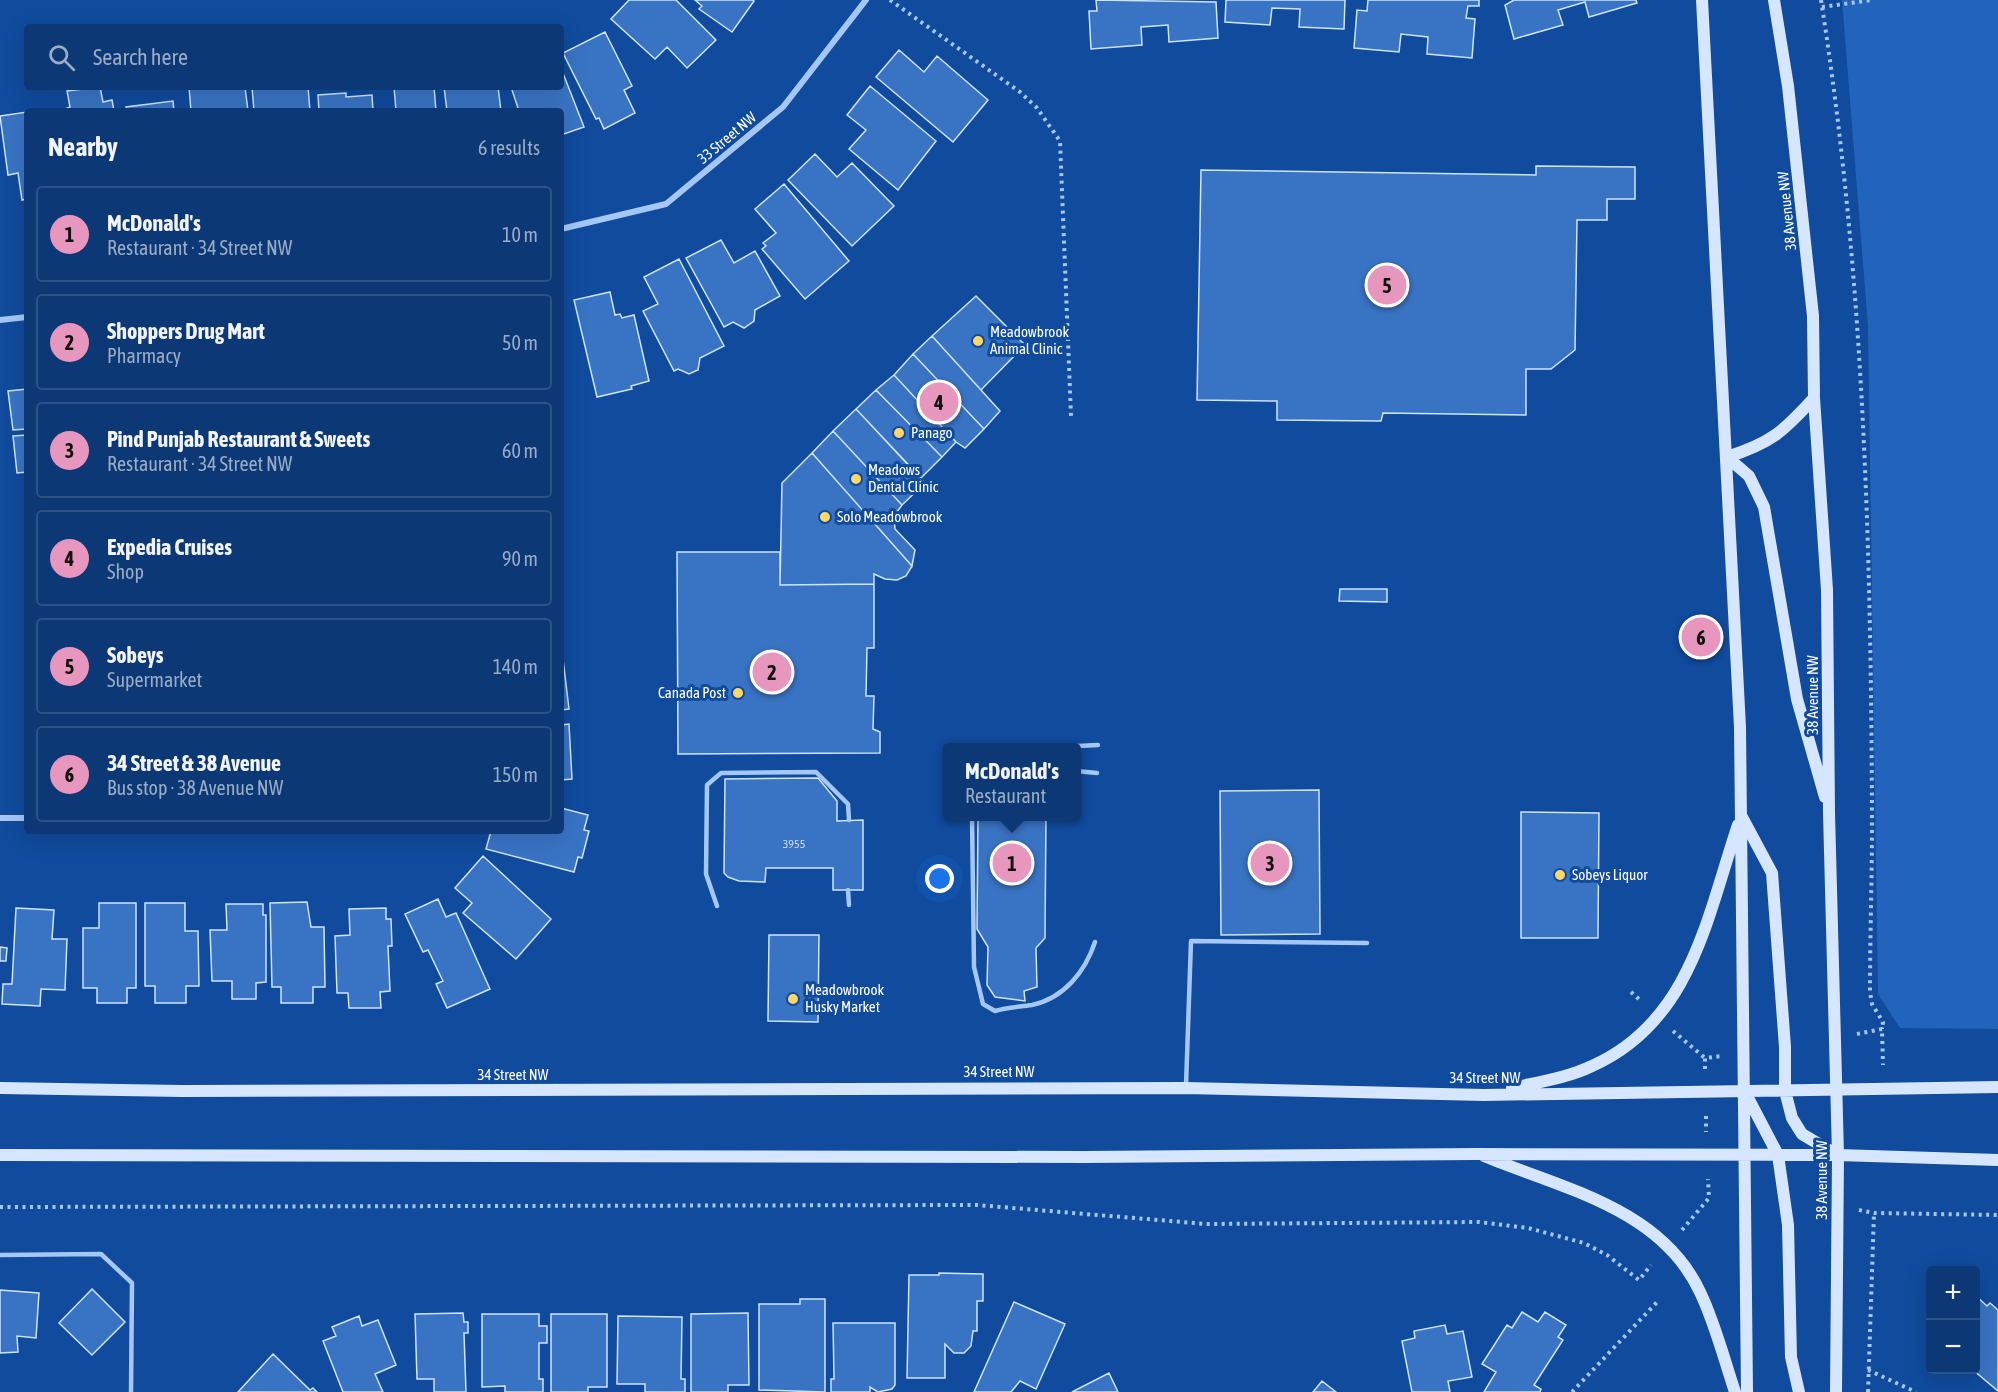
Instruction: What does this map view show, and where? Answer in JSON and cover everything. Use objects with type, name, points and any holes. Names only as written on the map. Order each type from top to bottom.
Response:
[{"type":"main road","points":[[1702,0],[1740,727],[1747,1392]]},
{"type":"main road","name":"38 Avenue NW","points":[[1773,0],[1788,86],[1813,316],[1814,398],[1827,590],[1829,813],[1838,1155],[1836,1392]]},
{"type":"main road","points":[[1727,457],[1759,447],[1785,430],[1814,398]]},
{"type":"main road","points":[[1727,457],[1749,476],[1764,507],[1797,699],[1829,813]]},
{"type":"main road","points":[[1741,815],[1772,873],[1785,1047],[1785,1091],[1792,1118],[1802,1134],[1838,1155]]},
{"type":"main road","points":[[1484,1095],[1562,1077],[1592,1066],[1627,1046],[1659,1018],[1686,974],[1702,936],[1741,815]]},
{"type":"main road","name":"34 Street NW","points":[[0,1088],[205,1091],[1186,1088],[1484,1095],[1998,1087]]},
{"type":"main road","points":[[1744,1091],[1778,1155],[1788,1225],[1791,1357],[1799,1392]]},
{"type":"main road","points":[[0,1155],[1085,1157],[1477,1154],[1838,1155],[1998,1160]]},
{"type":"main road","points":[[1477,1154],[1535,1178],[1593,1197],[1638,1221],[1667,1247],[1679,1260],[1700,1291],[1735,1392]]},
{"type":"street","name":"33 Street NW","points":[[564,228],[666,204],[783,107],[866,0]]},
{"type":"street","points":[[0,320],[24,317]]},
{"type":"street","points":[[0,818],[24,818]]},
{"type":"lane","points":[[1081,746],[1098,745]]},
{"type":"lane","points":[[1081,771],[1097,773]]},
{"type":"lane","points":[[717,906],[706,874],[707,785],[721,773],[816,772],[848,804],[849,820]]},
{"type":"lane","points":[[972,821],[973,956],[977,989],[983,1004],[995,1011],[1034,1004],[1056,994],[1075,981],[1090,958],[1095,942]]},
{"type":"lane","points":[[848,890],[849,905]]},
{"type":"lane","points":[[1186,1088],[1191,941],[1367,943]]},
{"type":"lane","points":[[0,1256],[101,1254],[132,1283],[131,1392]]},
{"type":"path","points":[[890,0],[1020,92],[1037,108],[1060,141],[1071,416]]},
{"type":"path","points":[[1821,0],[1853,274],[1864,433],[1872,825],[1870,992],[1872,1004],[1883,1022],[1882,1029]]},
{"type":"path","points":[[1822,7],[1872,0]]},
{"type":"path","points":[[1670,1028],[1705,1058]]},
{"type":"path","points":[[1678,1234],[1709,1198]]},
{"type":"path","points":[[0,1207],[977,1205],[1206,1224],[1479,1222],[1528,1228],[1584,1244],[1607,1255],[1639,1280]]},
{"type":"path","points":[[1868,1392],[1874,1213],[1998,1215]]},
{"type":"path","points":[[1572,1392],[1659,1300]]},
{"type":"path","points":[[1868,1370],[1916,1392]]},
{"type":"shaded area","points":[[1842,0],[1998,0],[1998,1029],[1900,1028],[1878,994],[1868,326]]},
{"type":"building","points":[[629,0],[676,0],[716,40],[687,68],[667,47],[655,59],[611,19]]},
{"type":"building","points":[[695,0],[754,1],[732,32],[699,9],[702,6]]},
{"type":"building","points":[[1096,0],[1216,2],[1218,38],[1169,42],[1168,25],[1141,27],[1142,45],[1091,49],[1089,11],[1097,11]]},
{"type":"building","points":[[1226,0],[1345,0],[1344,29],[1299,27],[1300,9],[1272,8],[1270,25],[1225,22]]},
{"type":"building","points":[[1368,0],[1479,0],[1479,6],[1468,6],[1466,18],[1475,19],[1472,58],[1427,54],[1428,37],[1401,34],[1399,52],[1354,48],[1357,10],[1367,11]]},
{"type":"building","points":[[1514,0],[1636,0],[1637,3],[1589,17],[1585,2],[1558,10],[1563,25],[1514,39],[1505,5]]},
{"type":"building","points":[[605,32],[632,86],[624,90],[635,113],[604,129],[599,118],[596,119],[564,52]]},
{"type":"building","points":[[899,50],[924,72],[937,56],[988,100],[953,142],[876,77]]},
{"type":"building","points":[[564,76],[584,127],[564,134],[564,108],[518,108],[512,90],[564,90]]},
{"type":"building","points":[[870,86],[936,141],[898,190],[849,149],[866,130],[847,115]]},
{"type":"building","points":[[101,90],[103,102],[112,100],[113,108],[68,108],[70,107],[67,91]]},
{"type":"building","points":[[189,90],[245,90],[248,108],[191,108]]},
{"type":"building","points":[[252,90],[308,90],[310,108],[254,108]]},
{"type":"building","points":[[394,90],[434,90],[436,108],[396,108]]},
{"type":"building","points":[[444,90],[498,90],[501,108],[447,108]]},
{"type":"building","points":[[346,93],[346,97],[372,95],[373,108],[319,108],[318,95]]},
{"type":"building","points":[[173,101],[174,108],[126,108]]},
{"type":"building","points":[[24,112],[24,200],[22,200],[18,173],[8,175],[0,116]]},
{"type":"building","points":[[815,154],[837,177],[852,163],[894,206],[852,246],[788,180]]},
{"type":"building","points":[[1536,166],[1635,167],[1635,199],[1607,199],[1607,220],[1577,220],[1575,350],[1551,369],[1526,369],[1526,415],[1383,413],[1381,421],[1277,420],[1277,401],[1197,400],[1201,170],[1536,175]]},
{"type":"building","points":[[784,184],[849,261],[805,299],[762,249],[766,246],[763,243],[776,233],[755,209]]},
{"type":"building","points":[[721,240],[734,263],[755,251],[780,296],[755,310],[754,321],[744,328],[733,322],[724,327],[686,258]]},
{"type":"building","points":[[679,259],[724,346],[700,358],[698,370],[689,374],[678,369],[674,371],[643,311],[658,304],[644,277]]},
{"type":"building","points":[[610,292],[615,315],[620,314],[622,318],[634,315],[649,381],[631,386],[632,389],[597,397],[574,300]]},
{"type":"building","name":"Meadowbrook Animal Clinic","points":[[976,296],[1025,345],[981,390],[932,336]]},
{"type":"building","points":[[932,336],[1000,411],[984,429],[913,354]]},
{"type":"building","points":[[913,354],[984,429],[965,448],[956,442],[894,375]]},
{"type":"building","points":[[894,375],[956,442],[942,457],[876,390]]},
{"type":"building","points":[[24,389],[24,429],[13,430],[8,391]]},
{"type":"building","name":"Panago","points":[[876,390],[942,457],[921,478],[856,409]]},
{"type":"building","points":[[856,409],[925,483],[902,505],[833,431]]},
{"type":"building","name":"Meadows Dental Clinic","points":[[833,431],[902,505],[894,516],[895,529],[915,550],[912,566],[812,453]]},
{"type":"building","points":[[24,435],[24,472],[17,473],[13,436]]},
{"type":"building","name":"Solo Meadowbrook","points":[[812,453],[912,566],[906,576],[897,580],[885,579],[874,574],[874,584],[780,585],[782,483]]},
{"type":"building","points":[[677,552],[780,552],[780,585],[874,584],[874,648],[867,648],[866,696],[874,696],[873,729],[880,732],[880,753],[678,754]]},
{"type":"building","points":[[1340,589],[1387,589],[1387,602],[1339,601]]},
{"type":"building","points":[[564,667],[569,709],[564,710]]},
{"type":"building","points":[[569,724],[572,779],[564,780],[564,725]]},
{"type":"building","points":[[818,778],[837,801],[837,821],[863,820],[863,890],[833,890],[833,868],[766,868],[765,882],[739,881],[728,877],[724,873],[725,779]]},
{"type":"building","points":[[1319,790],[1320,934],[1221,935],[1220,791]]},
{"type":"building","points":[[564,809],[588,815],[584,830],[589,831],[582,858],[578,857],[574,872],[486,849],[490,834],[564,834]]},
{"type":"building","name":"Sobeys Liquor","points":[[1521,812],[1599,813],[1598,938],[1521,938]]},
{"type":"building","points":[[978,821],[1046,821],[1045,938],[1036,948],[1037,987],[1024,991],[1025,1001],[995,997],[987,985],[988,947],[977,929]]},
{"type":"building","points":[[483,856],[551,919],[516,959],[463,913],[472,903],[455,888]]},
{"type":"building","points":[[438,899],[446,917],[456,913],[490,989],[447,1008],[436,984],[443,981],[428,950],[423,952],[405,914]]},
{"type":"building","points":[[307,902],[311,927],[324,927],[325,987],[313,987],[313,1003],[281,1003],[281,987],[272,987],[270,903]]},
{"type":"building","points":[[99,903],[136,903],[136,988],[127,988],[127,1003],[97,1003],[97,988],[83,988],[83,928],[99,928]]},
{"type":"building","points":[[145,903],[185,903],[185,931],[198,931],[199,986],[186,986],[186,1003],[155,1003],[155,986],[145,986]]},
{"type":"building","points":[[226,904],[263,904],[263,915],[266,915],[266,982],[256,983],[256,999],[232,999],[232,981],[212,981],[210,930],[227,930]]},
{"type":"building","points":[[16,908],[54,910],[52,939],[67,939],[65,990],[41,989],[40,1006],[2,1004],[3,984],[12,984]]},
{"type":"building","points":[[386,908],[386,919],[391,919],[392,946],[388,946],[390,991],[380,992],[381,1008],[349,1008],[348,993],[337,993],[335,936],[350,935],[349,909]]},
{"type":"building","name":"Meadowbrook Husky Market","points":[[769,935],[819,935],[818,1022],[768,1021]]},
{"type":"building","points":[[0,947],[7,948],[6,961],[0,961]]},
{"type":"building","points":[[939,1273],[983,1274],[983,1301],[977,1301],[977,1331],[973,1331],[971,1346],[964,1353],[954,1353],[945,1344],[945,1378],[907,1378],[909,1275],[939,1275]]},
{"type":"building","points":[[92,1289],[125,1322],[92,1355],[59,1323]]},
{"type":"building","points":[[0,1290],[39,1293],[36,1338],[17,1336],[18,1352],[0,1353]]},
{"type":"building","points":[[800,1299],[825,1299],[825,1392],[759,1390],[759,1304],[800,1304]]},
{"type":"building","points":[[1980,1300],[1987,1306],[1990,1303],[1998,1310],[1998,1391],[1978,1374],[1980,1374]]},
{"type":"building","points":[[1014,1302],[1065,1324],[1036,1389],[1020,1381],[1011,1392],[974,1392]]},
{"type":"building","points":[[1522,1312],[1538,1322],[1545,1312],[1566,1325],[1558,1337],[1563,1340],[1534,1385],[1541,1389],[1540,1392],[1484,1392],[1496,1372],[1482,1364],[1507,1325],[1512,1328]]},
{"type":"building","points":[[463,1313],[464,1322],[468,1322],[468,1333],[464,1333],[466,1392],[434,1392],[434,1379],[417,1379],[415,1314]]},
{"type":"building","points":[[748,1313],[749,1385],[728,1385],[728,1392],[691,1392],[691,1314]]},
{"type":"building","points":[[482,1314],[539,1314],[539,1326],[547,1326],[547,1343],[539,1343],[539,1379],[543,1379],[543,1392],[505,1392],[505,1386],[482,1387]]},
{"type":"building","points":[[551,1314],[607,1314],[607,1387],[588,1387],[588,1392],[551,1392]]},
{"type":"building","points":[[359,1316],[362,1326],[378,1320],[396,1365],[375,1374],[383,1392],[343,1392],[323,1341],[336,1336],[332,1327]]},
{"type":"building","points":[[618,1316],[682,1317],[681,1379],[685,1379],[685,1392],[645,1392],[645,1384],[617,1384]]},
{"type":"building","points":[[833,1323],[895,1323],[895,1385],[892,1389],[878,1392],[870,1387],[870,1392],[831,1392],[831,1379],[834,1379]]},
{"type":"building","points":[[1445,1325],[1447,1334],[1463,1331],[1472,1377],[1448,1381],[1450,1392],[1412,1392],[1402,1341],[1415,1338],[1414,1331]]},
{"type":"building","points":[[273,1354],[310,1390],[313,1388],[317,1392],[238,1392]]},
{"type":"building","points":[[1109,1373],[1118,1392],[1072,1392]]},
{"type":"building","points":[[1322,1381],[1336,1392],[1313,1392]]},
{"type":"place","name":"Sobeys","points":[[1387,285]]},
{"type":"place","name":"Meadowbrook Animal Clinic","points":[[978,341]]},
{"type":"place","name":"Expedia Cruises","points":[[939,402]]},
{"type":"place","name":"Panago","points":[[899,433]]},
{"type":"place","name":"Meadows Dental Clinic","points":[[856,479]]},
{"type":"place","name":"Solo Meadowbrook","points":[[825,517]]},
{"type":"place","name":"34 Street & 38 Avenue","points":[[1701,637]]},
{"type":"place","name":"Shoppers Drug Mart","points":[[772,672]]},
{"type":"place","name":"Canada Post","points":[[738,693]]},
{"type":"place","name":"McDonald's","points":[[1012,863]]},
{"type":"place","name":"Pind Punjab Restaurant & Sweets","points":[[1270,863]]},
{"type":"place","name":"Sobeys Liquor","points":[[1560,875]]},
{"type":"place","name":"Meadowbrook Husky Market","points":[[793,999]]}]
